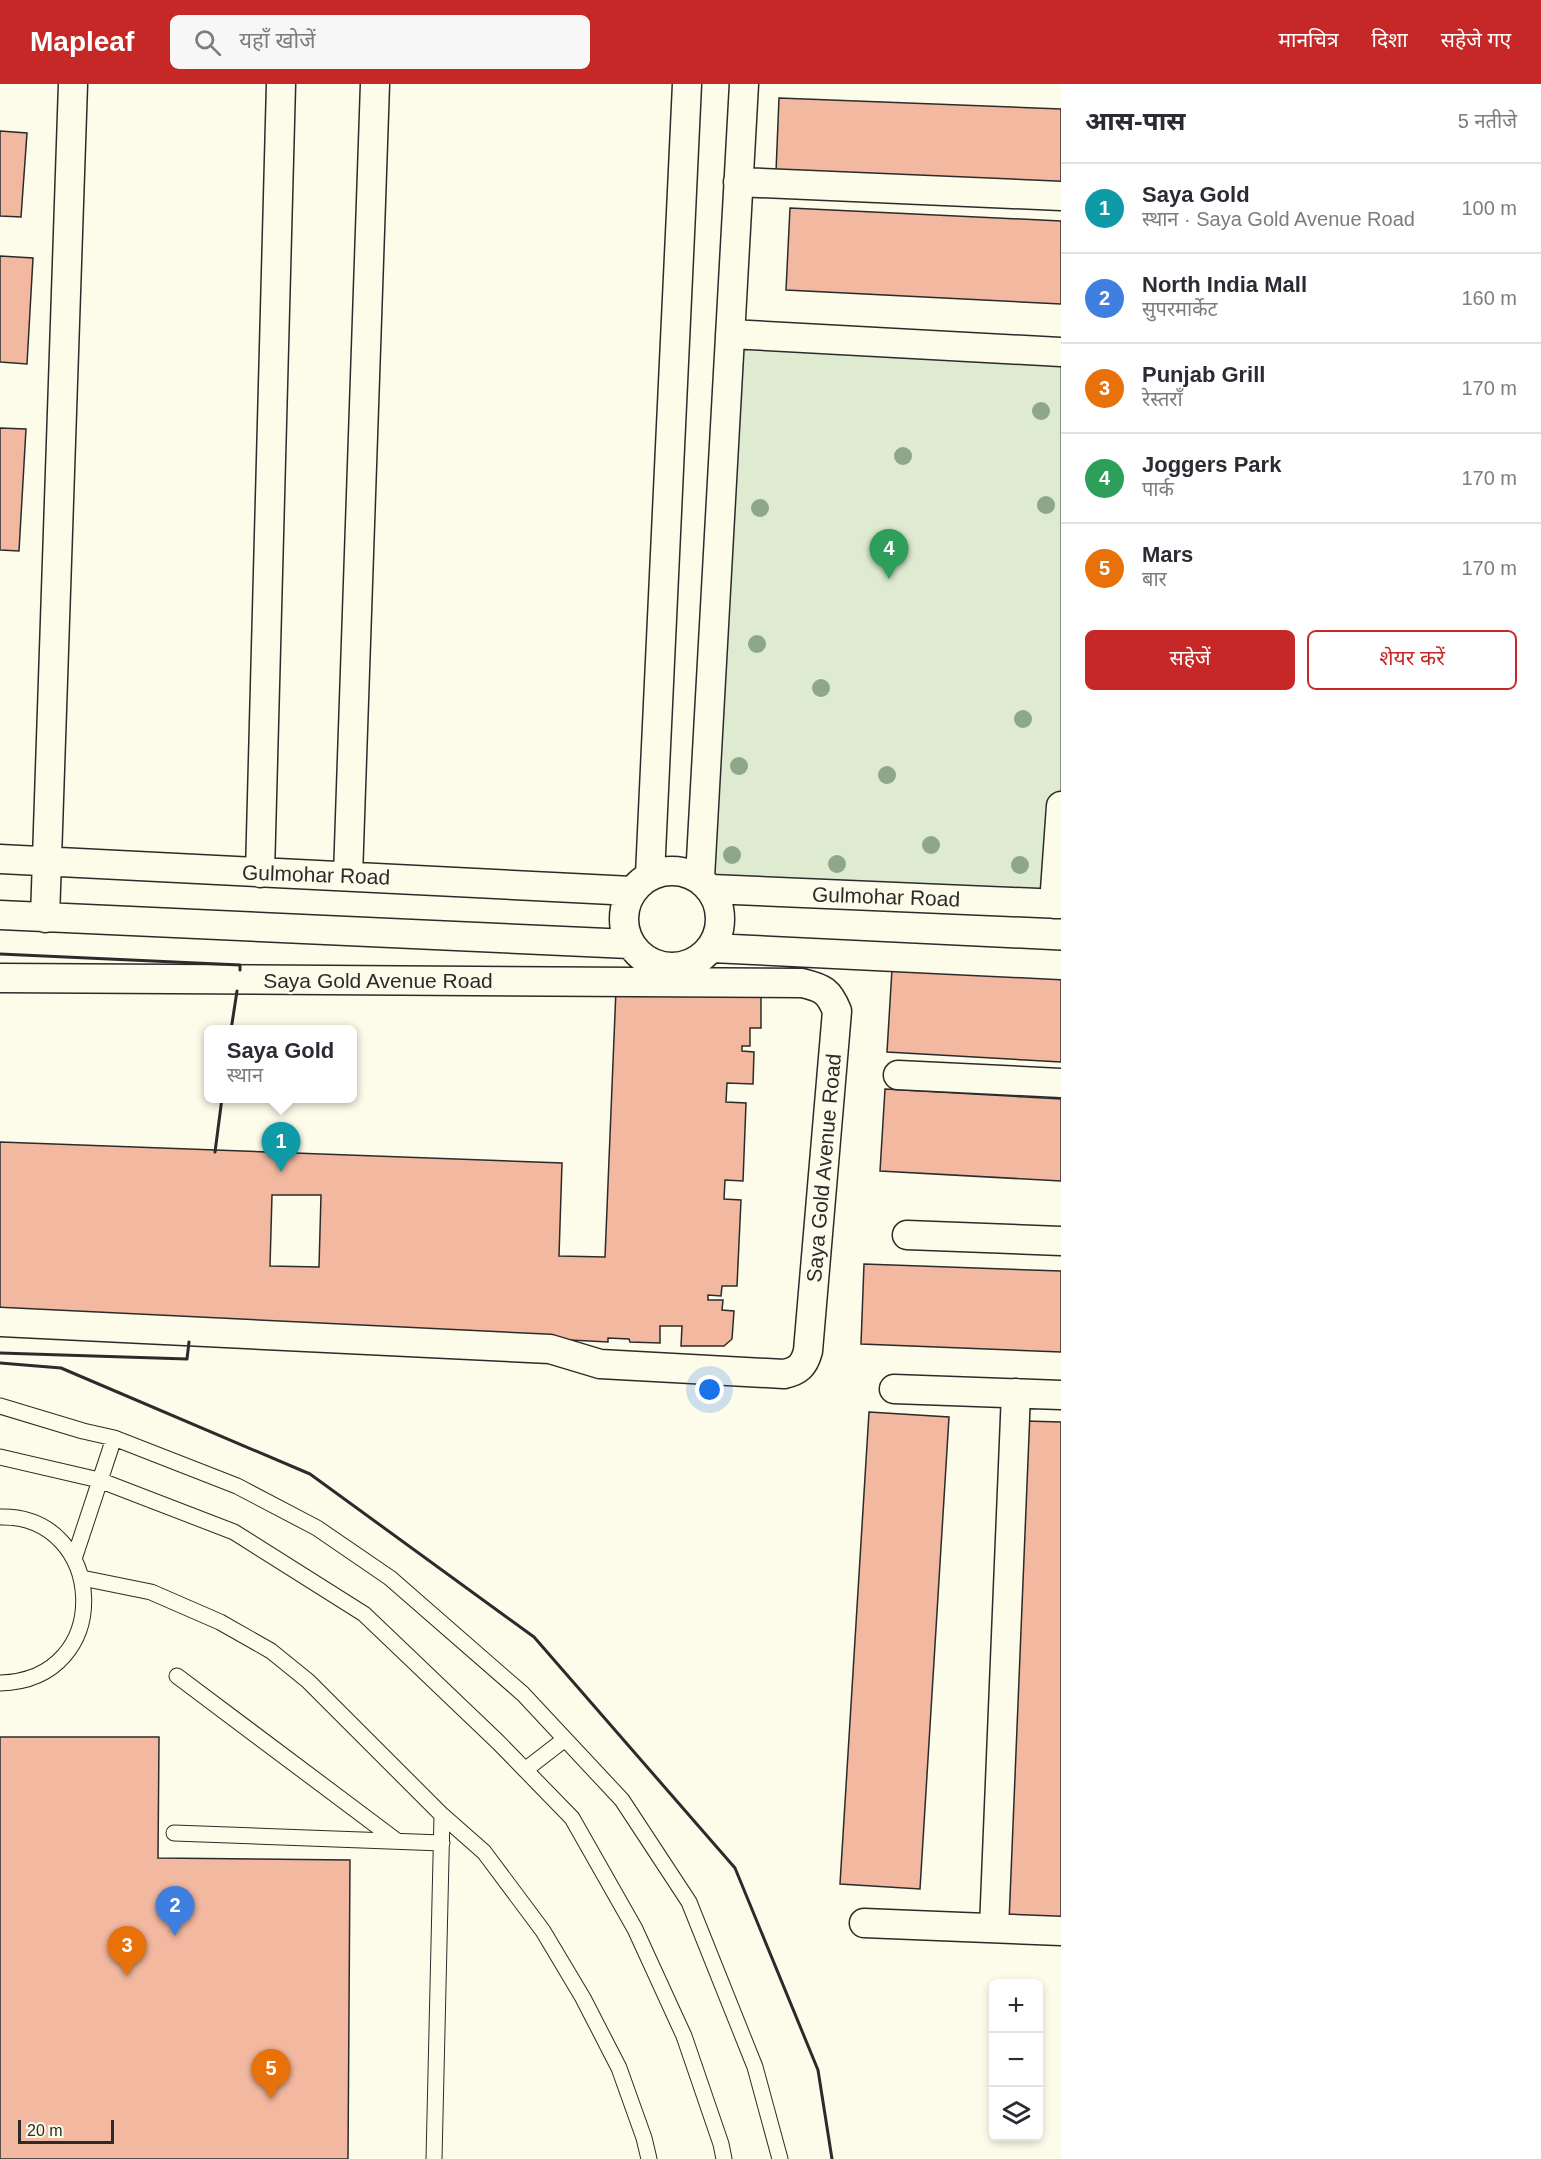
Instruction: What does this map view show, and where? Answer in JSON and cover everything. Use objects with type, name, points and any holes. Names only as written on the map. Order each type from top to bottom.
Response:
[{"type":"street","points":[[45,918],[73,84]]},
{"type":"street","points":[[260,873],[281,84]]},
{"type":"street","points":[[348,876],[375,84]]},
{"type":"street","points":[[641,883],[677,870],[690,873],[706,884],[718,901],[722,918],[719,933],[712,948],[692,964],[674,968],[654,965],[629,944],[623,926],[626,904],[641,883],[687,84]]},
{"type":"street","points":[[706,884],[730,334],[744,84]]},
{"type":"street","points":[[738,183],[1061,196]]},
{"type":"street","points":[[730,334],[1061,352]]},
{"type":"street","points":[[1058,904],[1061,806]]},
{"type":"street","name":"Gulmohar Road","points":[[0,859],[260,873],[641,883]]},
{"type":"street","name":"Gulmohar Road","points":[[706,884],[1058,904]]},
{"type":"street","points":[[0,915],[629,944]]},
{"type":"street","points":[[712,948],[1061,965]]},
{"type":"street","name":"Saya Gold Avenue Road","points":[[0,978],[802,983],[819,987],[831,996],[837,1011],[808,1351],[801,1368],[794,1372],[784,1374],[600,1364],[550,1349],[0,1322]]},
{"type":"street","points":[[898,1075],[1061,1083]]},
{"type":"street","points":[[907,1235],[1061,1241]]},
{"type":"street","points":[[894,1389],[1061,1395]]},
{"type":"street","points":[[994,1928],[1016,1393]]},
{"type":"street","points":[[864,1923],[1061,1931]]},
{"type":"lane","points":[[0,1406],[114,1438],[237,1486],[317,1528],[390,1578],[524,1694],[622,1800],[689,1902],[755,2067],[780,2159]]},
{"type":"lane","points":[[74,1559],[114,1438]]},
{"type":"lane","points":[[0,1457],[99,1480],[234,1532],[364,1614],[525,1770],[572,1818],[635,1929],[684,2036],[724,2159]]},
{"type":"lane","points":[[0,1517],[28,1521],[46,1530],[62,1543],[74,1559],[82,1578],[85,1598],[83,1618],[76,1637],[65,1654],[51,1668],[33,1678],[13,1683],[0,1683]]},
{"type":"lane","points":[[82,1578],[151,1592],[220,1622],[270,1651],[308,1681],[442,1815],[484,1852],[543,1931],[583,1998],[619,2068],[644,2138],[649,2159]]},
{"type":"lane","points":[[177,1676],[397,1841]]},
{"type":"lane","points":[[525,1770],[565,1739]]},
{"type":"lane","points":[[434,2159],[442,1815]]},
{"type":"lane","points":[[174,1833],[442,1843]]},
{"type":"green space","points":[[730,334],[1061,352],[1061,807],[1055,896],[700,878]]},
{"type":"building","points":[[779,98],[1061,109],[1061,183],[776,172]]},
{"type":"building","points":[[0,131],[27,133],[21,217],[0,216]]},
{"type":"building","points":[[790,208],[1061,221],[1061,304],[786,290]]},
{"type":"building","points":[[0,256],[33,258],[27,364],[0,362]]},
{"type":"building","points":[[0,428],[26,429],[19,551],[0,550]]},
{"type":"building","points":[[892,969],[1061,978],[1061,1062],[887,1052]]},
{"type":"building","points":[[616,989],[761,996],[761,1028],[750,1028],[750,1046],[742,1046],[742,1051],[754,1052],[753,1084],[727,1083],[726,1102],[746,1103],[743,1181],[725,1180],[724,1199],[741,1200],[737,1286],[722,1286],[721,1296],[708,1295],[708,1300],[723,1300],[722,1310],[734,1311],[732,1339],[724,1346],[681,1346],[682,1326],[660,1326],[660,1343],[630,1342],[629,1339],[608,1338],[608,1342],[0,1310],[0,1142],[562,1163],[559,1256],[605,1257]],"holes":[[[272,1195],[321,1195],[319,1267],[270,1266]]]},
{"type":"building","points":[[885,1089],[1061,1099],[1061,1181],[880,1171]]},
{"type":"building","points":[[864,1264],[1061,1271],[1061,1352],[861,1344]]},
{"type":"building","points":[[869,1412],[949,1417],[920,1889],[840,1884]]},
{"type":"building","points":[[1025,1421],[1061,1422],[1061,1917],[1006,1915]]},
{"type":"building","points":[[0,1737],[159,1737],[158,1858],[350,1860],[348,2159],[0,2159]]},
{"type":"wall","points":[[0,954],[240,965],[240,970]]},
{"type":"wall","points":[[232,1025],[237,991]]},
{"type":"wall","points":[[215,1152],[221,1103]]},
{"type":"wall","points":[[0,1353],[187,1359],[189,1342]]},
{"type":"wall","points":[[0,1363],[61,1368],[310,1474],[534,1637],[735,1868],[818,2070],[832,2159]]},
{"type":"place","name":"Joggers Park","points":[[889,579]]},
{"type":"place","name":"Saya Gold","points":[[281,1172]]},
{"type":"place","name":"North India Mall","points":[[175,1936]]},
{"type":"place","name":"Punjab Grill","points":[[127,1976]]},
{"type":"place","name":"Mars","points":[[271,2099]]}]
